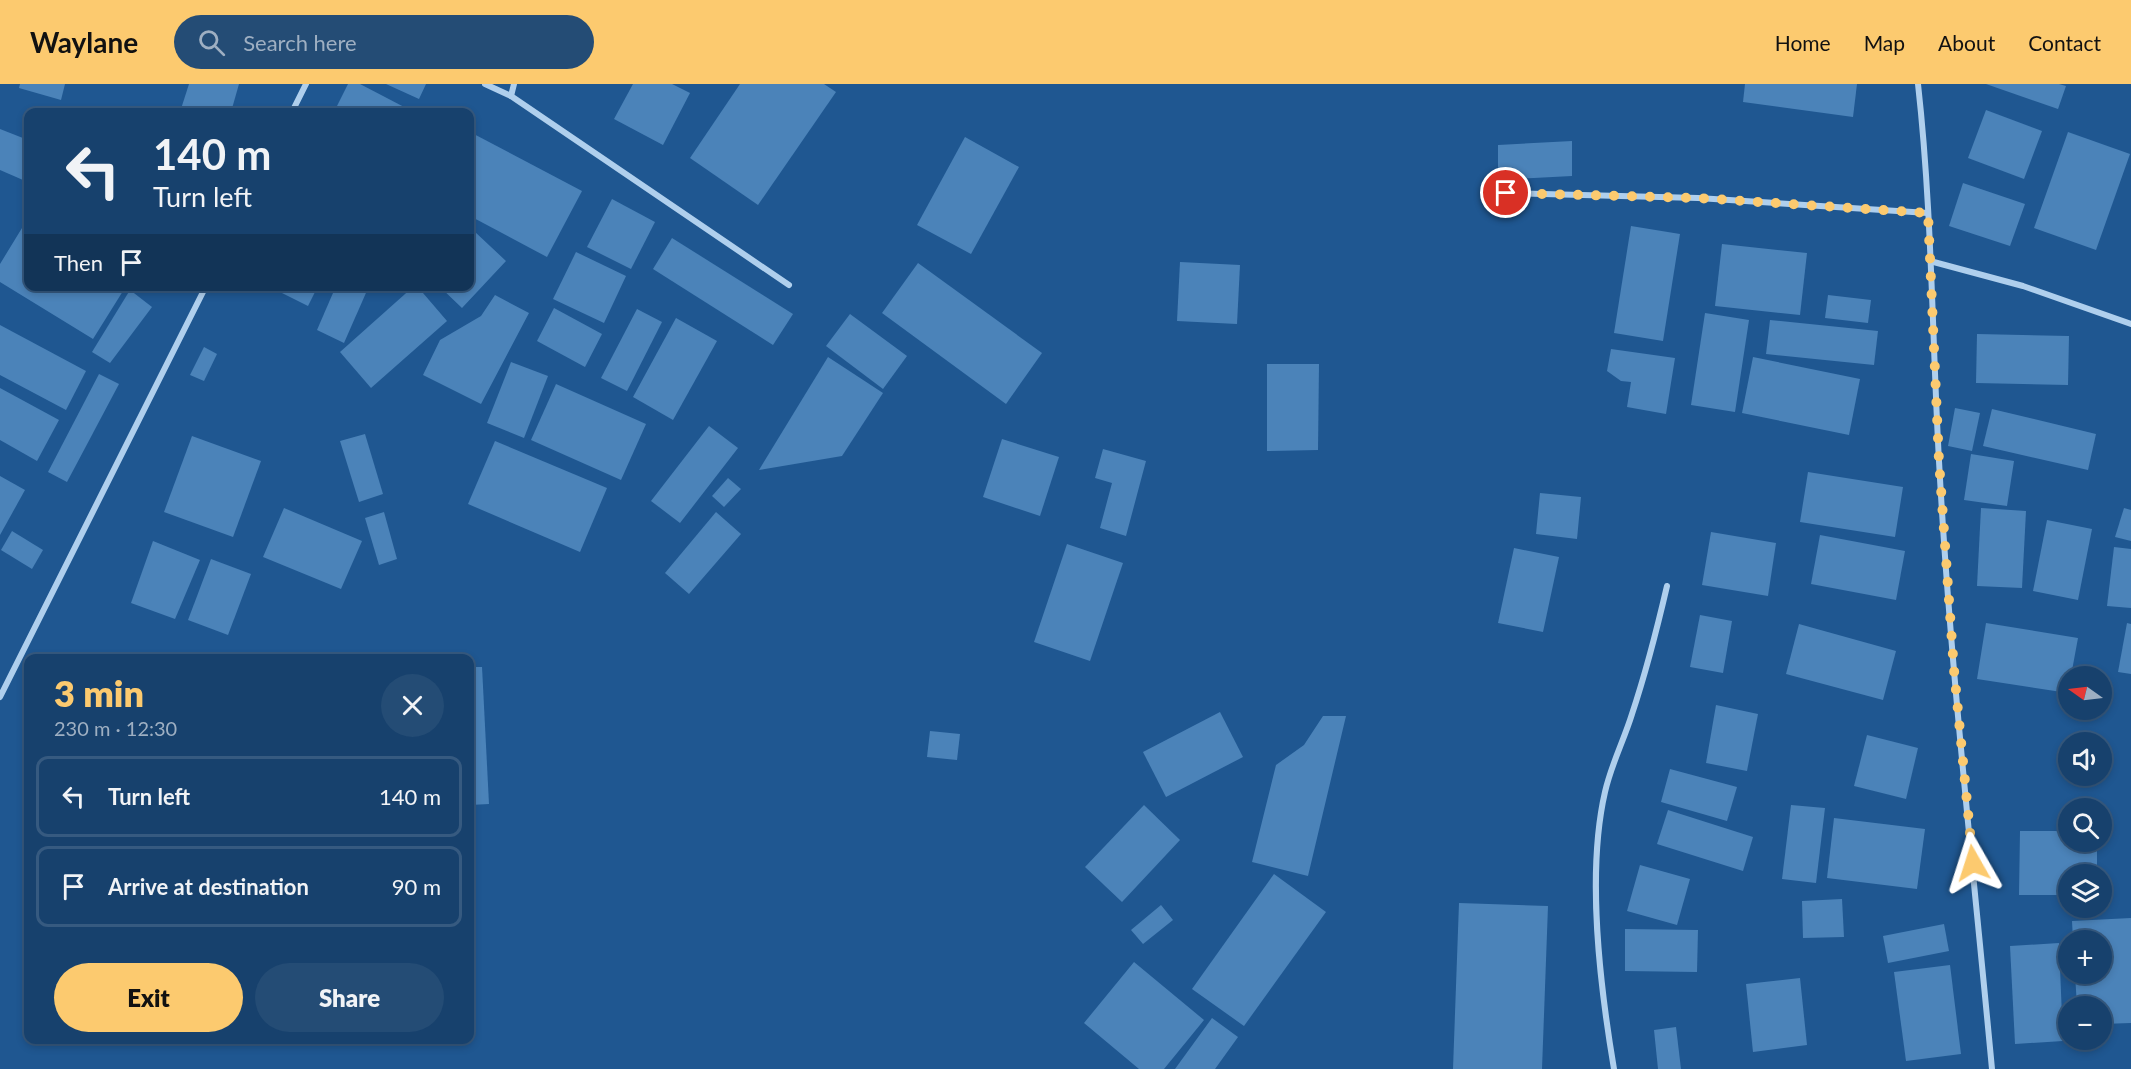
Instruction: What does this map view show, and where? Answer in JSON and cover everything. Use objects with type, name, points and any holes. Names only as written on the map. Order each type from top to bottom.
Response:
[{"type":"street","points":[[294,108],[306,84]]},
{"type":"street","points":[[485,84],[511,96],[789,285]]},
{"type":"street","points":[[511,96],[514,84]]},
{"type":"street","points":[[1918,84],[1925,149],[1939,461],[1953,658],[1992,1069]]},
{"type":"street","points":[[1506,193],[1698,198],[1928,213]]},
{"type":"street","points":[[1930,261],[2023,286],[2131,324]]},
{"type":"street","points":[[0,697],[203,291]]},
{"type":"street","points":[[1614,1069],[1597,927],[1597,850],[1605,791],[1632,715],[1667,586]]},
{"type":"building","points":[[20,84],[65,84],[61,100],[19,88]]},
{"type":"building","points":[[189,84],[239,84],[232,108],[181,108]]},
{"type":"building","points":[[348,84],[360,84],[406,108],[336,108]]},
{"type":"building","points":[[386,84],[426,84],[419,99]]},
{"type":"building","points":[[633,84],[672,84],[690,93],[663,145],[614,119]]},
{"type":"building","points":[[740,84],[824,84],[836,92],[758,205],[690,158]]},
{"type":"building","points":[[1745,84],[1857,84],[1853,117],[1743,102]]},
{"type":"building","points":[[1986,84],[2059,84],[2066,86],[2058,109]]},
{"type":"building","points":[[1986,110],[2042,131],[2024,179],[1968,158]]},
{"type":"building","points":[[0,129],[24,138],[23,180],[0,170]]},
{"type":"building","points":[[2068,132],[2130,154],[2096,250],[2034,228]]},
{"type":"building","points":[[474,134],[582,191],[547,257],[474,218]]},
{"type":"building","points":[[965,137],[1019,167],[971,254],[917,225]]},
{"type":"building","points":[[1572,141],[1572,176],[1498,180],[1498,145]]},
{"type":"building","points":[[1963,183],[2025,204],[2010,246],[1949,226]]},
{"type":"building","points":[[612,199],[655,222],[631,269],[587,247]]},
{"type":"building","points":[[1631,226],[1680,234],[1663,341],[1614,333]]},
{"type":"building","points":[[22,228],[24,230],[24,291],[123,291],[93,339],[0,282],[0,264]]},
{"type":"building","points":[[474,231],[506,261],[462,308],[444,291],[474,291]]},
{"type":"building","points":[[672,238],[793,314],[773,345],[653,269]]},
{"type":"building","points":[[1722,244],[1807,253],[1800,315],[1715,306]]},
{"type":"building","points":[[576,252],[626,276],[604,323],[553,299]]},
{"type":"building","points":[[1180,262],[1240,265],[1237,324],[1177,321]]},
{"type":"building","points":[[918,263],[1042,353],[1006,404],[882,313]]},
{"type":"building","points":[[129,291],[152,307],[110,363],[92,352]]},
{"type":"building","points":[[278,291],[316,291],[308,306]]},
{"type":"building","points":[[334,291],[367,291],[344,343],[317,330]]},
{"type":"building","points":[[408,291],[421,291],[447,321],[371,388],[340,352]]},
{"type":"building","points":[[495,295],[529,313],[481,404],[423,375],[440,340],[481,316]]},
{"type":"building","points":[[1828,295],[1871,300],[1868,323],[1825,318]]},
{"type":"building","points":[[554,308],[602,334],[585,367],[537,341]]},
{"type":"building","points":[[637,309],[662,322],[627,391],[601,378]]},
{"type":"building","points":[[1705,313],[1749,320],[1735,412],[1691,405]]},
{"type":"building","points":[[850,314],[907,356],[883,389],[826,346]]},
{"type":"building","points":[[676,318],[717,341],[673,420],[633,397]]},
{"type":"building","points":[[1770,320],[1878,331],[1874,365],[1766,354]]},
{"type":"building","points":[[0,325],[86,371],[66,410],[0,375]]},
{"type":"building","points":[[1977,334],[2069,336],[2068,385],[1976,383]]},
{"type":"building","points":[[204,347],[217,354],[204,381],[190,375]]},
{"type":"building","points":[[1611,349],[1675,358],[1666,414],[1627,407],[1631,382],[1621,381],[1607,371]]},
{"type":"building","points":[[828,357],[883,393],[842,456],[759,470]]},
{"type":"building","points":[[1753,357],[1860,379],[1849,435],[1742,413]]},
{"type":"building","points":[[511,362],[548,376],[524,438],[487,423]]},
{"type":"building","points":[[1267,364],[1319,364],[1318,450],[1267,451]]},
{"type":"building","points":[[99,374],[119,384],[67,482],[48,472]]},
{"type":"building","points":[[556,384],[646,424],[621,480],[531,440]]},
{"type":"building","points":[[0,388],[59,420],[37,461],[0,440]]},
{"type":"building","points":[[1955,408],[1980,413],[1972,451],[1948,446]]},
{"type":"building","points":[[1992,409],[2096,434],[2088,470],[1983,446]]},
{"type":"building","points":[[709,426],[738,448],[680,523],[651,501]]},
{"type":"building","points":[[365,434],[383,494],[359,502],[340,441]]},
{"type":"building","points":[[192,436],[261,461],[233,537],[164,512]]},
{"type":"building","points":[[1002,439],[1059,457],[1040,516],[983,497]]},
{"type":"building","points":[[495,441],[607,488],[580,552],[468,504]]},
{"type":"building","points":[[1103,449],[1146,461],[1126,536],[1100,528],[1112,483],[1095,478]]},
{"type":"building","points":[[1971,454],[2014,461],[2007,506],[1964,500]]},
{"type":"building","points":[[1808,472],[1903,487],[1895,537],[1800,522]]},
{"type":"building","points":[[0,476],[25,490],[0,535]]},
{"type":"building","points":[[728,478],[741,489],[724,507],[712,496]]},
{"type":"building","points":[[1540,493],[1581,497],[1577,539],[1536,534]]},
{"type":"building","points":[[284,508],[362,541],[341,589],[263,557]]},
{"type":"building","points":[[1981,508],[2026,511],[2022,588],[1977,586]]},
{"type":"building","points":[[2124,508],[2131,510],[2131,541],[2115,537]]},
{"type":"building","points":[[384,512],[397,559],[379,565],[365,518]]},
{"type":"building","points":[[716,512],[741,534],[689,594],[665,573]]},
{"type":"building","points":[[2047,520],[2092,529],[2078,600],[2033,591]]},
{"type":"building","points":[[12,531],[43,550],[32,569],[1,550]]},
{"type":"building","points":[[1711,532],[1776,543],[1768,596],[1702,585]]},
{"type":"building","points":[[1820,535],[1905,551],[1896,600],[1811,584]]},
{"type":"building","points":[[153,541],[200,560],[175,619],[131,603]]},
{"type":"building","points":[[1067,544],[1123,563],[1090,661],[1034,642]]},
{"type":"building","points":[[2114,547],[2131,549],[2131,608],[2107,606]]},
{"type":"building","points":[[1514,548],[1559,557],[1543,632],[1498,623]]},
{"type":"building","points":[[211,559],[251,574],[228,635],[188,620]]},
{"type":"building","points":[[1700,615],[1732,621],[1723,673],[1690,667]]},
{"type":"building","points":[[1986,623],[2078,638],[2073,666],[2058,666],[2058,691],[1977,679]]},
{"type":"building","points":[[2127,623],[2131,624],[2131,674],[2118,672]]},
{"type":"building","points":[[1799,624],[1896,651],[1883,700],[1786,674]]},
{"type":"building","points":[[94,652],[118,654],[94,654]]},
{"type":"building","points":[[474,667],[482,667],[489,804],[474,805]]},
{"type":"building","points":[[1716,705],[1758,714],[1747,771],[1706,763]]},
{"type":"building","points":[[1220,712],[1243,757],[1166,797],[1143,752]]},
{"type":"building","points":[[1323,716],[1346,716],[1308,876],[1252,862],[1276,765],[1304,745]]},
{"type":"building","points":[[930,731],[960,734],[957,760],[927,757]]},
{"type":"building","points":[[1867,735],[1918,748],[1906,799],[1854,786]]},
{"type":"building","points":[[1670,769],[1737,787],[1727,821],[1661,802]]},
{"type":"building","points":[[1144,805],[1180,840],[1122,902],[1085,867]]},
{"type":"building","points":[[1791,805],[1825,808],[1816,883],[1782,879]]},
{"type":"building","points":[[1668,810],[1753,837],[1743,871],[1657,844]]},
{"type":"building","points":[[1834,818],[1925,829],[1917,889],[1827,878]]},
{"type":"building","points":[[2020,831],[2058,831],[2058,852],[2097,852],[2097,864],[2058,864],[2058,895],[2019,895]]},
{"type":"building","points":[[1640,865],[1690,879],[1677,925],[1627,911]]},
{"type":"building","points":[[1274,874],[1326,912],[1244,1026],[1192,989]]},
{"type":"building","points":[[1842,899],[1844,937],[1803,938],[1802,901]]},
{"type":"building","points":[[1459,903],[1548,906],[1542,1069],[1453,1069]]},
{"type":"building","points":[[1161,905],[1173,920],[1143,944],[1131,930]]},
{"type":"building","points":[[2131,918],[2131,1023],[2112,1024],[2112,996],[2076,996],[2076,984],[2112,984],[2112,930],[2072,930],[2072,921]]},
{"type":"building","points":[[1944,924],[1949,951],[1888,963],[1883,936]]},
{"type":"building","points":[[1625,929],[1698,930],[1697,972],[1625,971]]},
{"type":"building","points":[[2058,943],[2058,984],[2061,984],[2061,996],[2058,996],[2058,1041],[2015,1044],[2010,946]]},
{"type":"building","points":[[1134,962],[1204,1020],[1164,1069],[1139,1069],[1084,1023]]},
{"type":"building","points":[[1950,965],[1961,1054],[1906,1061],[1894,972]]},
{"type":"building","points":[[1800,978],[1807,1045],[1753,1052],[1746,984]]},
{"type":"building","points":[[1212,1018],[1238,1037],[1215,1069],[1175,1069]]},
{"type":"building","points":[[1676,1027],[1681,1069],[1658,1069],[1654,1030]]},
{"type":"route","points":[[1506,193],[1698,198],[1928,213],[1939,461],[1954,670],[1973,863]]}]
